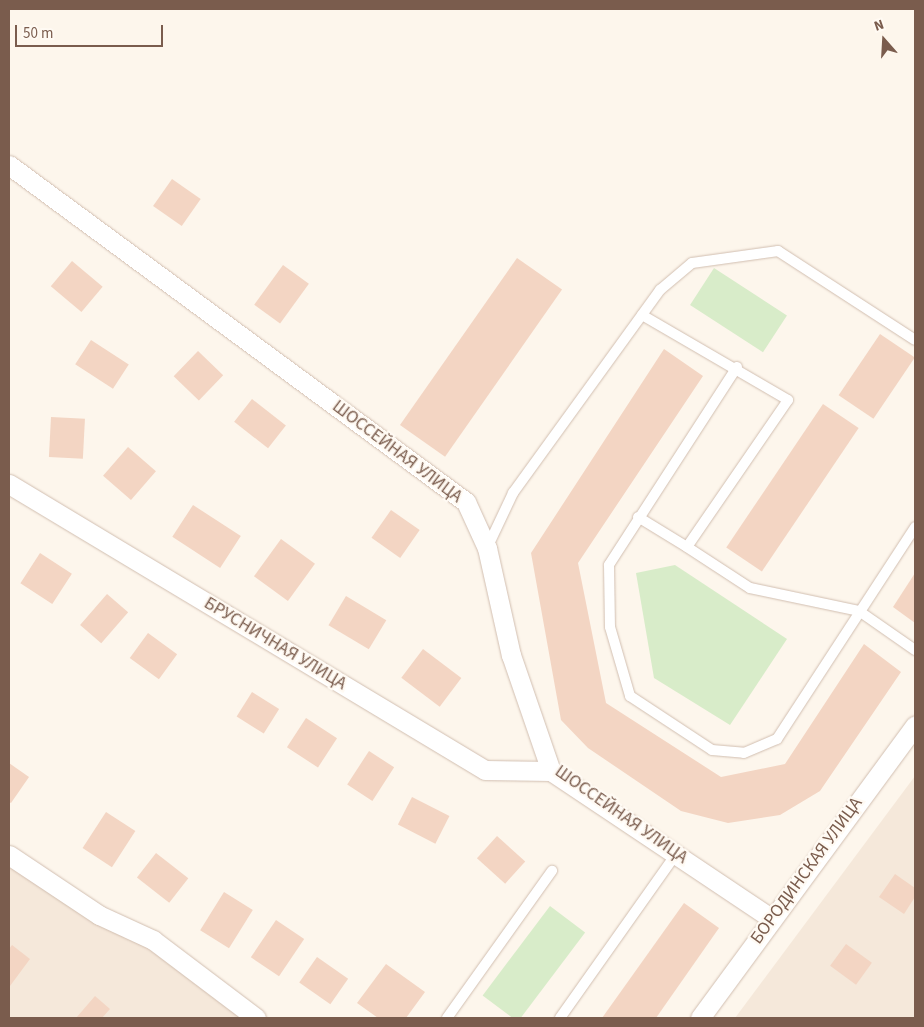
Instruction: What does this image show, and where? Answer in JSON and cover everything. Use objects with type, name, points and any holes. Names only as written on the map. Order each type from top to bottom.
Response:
[{"type":"street","name":"ШОССЕЙНАЯ УЛИЦА","points":[[9,165],[466,502],[487,548],[511,655],[551,771],[772,918]]},
{"type":"street","name":"БРУСНИЧНАЯ УЛИЦА","points":[[9,484],[485,770],[551,771]]},
{"type":"street","name":"БОРОДИНСКАЯ УЛИЦА","points":[[700,1018],[915,725]]},
{"type":"street","points":[[9,855],[99,915],[153,940],[256,1018]]},
{"type":"lane","points":[[487,548],[513,493],[660,290],[692,263],[778,251],[915,340]]},
{"type":"lane","points":[[642,315],[737,367],[788,400],[687,547]]},
{"type":"lane","points":[[737,367],[638,517],[609,565],[610,627],[630,696],[712,750],[744,753],[777,739],[915,528]]},
{"type":"lane","points":[[638,517],[750,588],[859,611],[915,650]]},
{"type":"lane","points":[[560,1018],[676,854]]},
{"type":"lane","points":[[447,1018],[552,871]]},
{"type":"shaded area","points":[[915,776],[915,1018],[735,1018]]},
{"type":"shaded area","points":[[9,862],[129,922],[245,1018],[9,1018]]},
{"type":"green space","points":[[714,268],[787,315],[763,352],[690,305]]},
{"type":"green space","points":[[675,565],[787,639],[730,725],[654,678],[636,573]]},
{"type":"green space","points":[[550,906],[585,932],[521,1018],[513,1018],[483,995]]},
{"type":"building","points":[[172,179],[201,199],[182,226],[153,206]]},
{"type":"building","points":[[517,258],[562,290],[445,457],[400,425]]},
{"type":"building","points":[[72,261],[103,287],[81,312],[51,286]]},
{"type":"building","points":[[283,265],[309,284],[280,323],[254,305]]},
{"type":"building","points":[[880,334],[915,357],[873,419],[839,395]]},
{"type":"building","points":[[91,340],[129,365],[113,389],[75,364]]},
{"type":"building","points":[[664,349],[703,376],[578,563],[606,703],[721,777],[785,764],[864,644],[901,672],[820,791],[780,815],[728,823],[681,811],[588,748],[561,720],[531,553]]},
{"type":"building","points":[[198,351],[223,375],[199,400],[174,376]]},
{"type":"building","points":[[252,399],[286,425],[268,448],[234,422]]},
{"type":"building","points":[[823,404],[859,428],[762,571],[726,547]]},
{"type":"building","points":[[51,417],[85,419],[83,459],[49,457]]},
{"type":"building","points":[[128,447],[156,471],[131,500],[103,476]]},
{"type":"building","points":[[193,505],[241,536],[220,568],[172,537]]},
{"type":"building","points":[[391,510],[420,530],[400,558],[371,538]]},
{"type":"building","points":[[281,539],[315,564],[288,601],[254,576]]},
{"type":"building","points":[[40,553],[72,574],[52,604],[20,583]]},
{"type":"building","points":[[915,573],[915,623],[893,607]]},
{"type":"building","points":[[107,594],[128,612],[101,643],[80,625]]},
{"type":"building","points":[[346,596],[386,620],[369,649],[328,625]]},
{"type":"building","points":[[148,633],[177,654],[159,679],[130,658]]},
{"type":"building","points":[[423,649],[461,678],[440,707],[401,678]]},
{"type":"building","points":[[252,692],[279,709],[264,734],[237,717]]},
{"type":"building","points":[[306,718],[337,738],[318,768],[287,747]]},
{"type":"building","points":[[369,751],[394,767],[372,801],[347,785]]},
{"type":"building","points":[[9,763],[29,777],[11,803],[9,802]]},
{"type":"building","points":[[412,797],[449,816],[435,844],[398,825]]},
{"type":"building","points":[[106,812],[135,831],[112,867],[83,848]]},
{"type":"building","points":[[497,836],[525,861],[505,884],[477,858]]},
{"type":"building","points":[[156,853],[188,878],[169,903],[137,877]]},
{"type":"building","points":[[895,874],[915,888],[915,897],[904,914],[879,897]]},
{"type":"building","points":[[224,892],[253,910],[229,948],[200,930]]},
{"type":"building","points":[[684,903],[719,928],[656,1018],[602,1018]]},
{"type":"building","points":[[276,920],[304,939],[279,976],[251,957]]},
{"type":"building","points":[[846,944],[872,963],[856,985],[830,966]]},
{"type":"building","points":[[12,945],[30,959],[10,986],[9,949]]},
{"type":"building","points":[[317,957],[348,979],[330,1004],[299,982]]},
{"type":"building","points":[[386,964],[425,992],[406,1018],[378,1018],[357,1003]]},
{"type":"building","points":[[95,996],[110,1009],[102,1018],[76,1018]]}]
